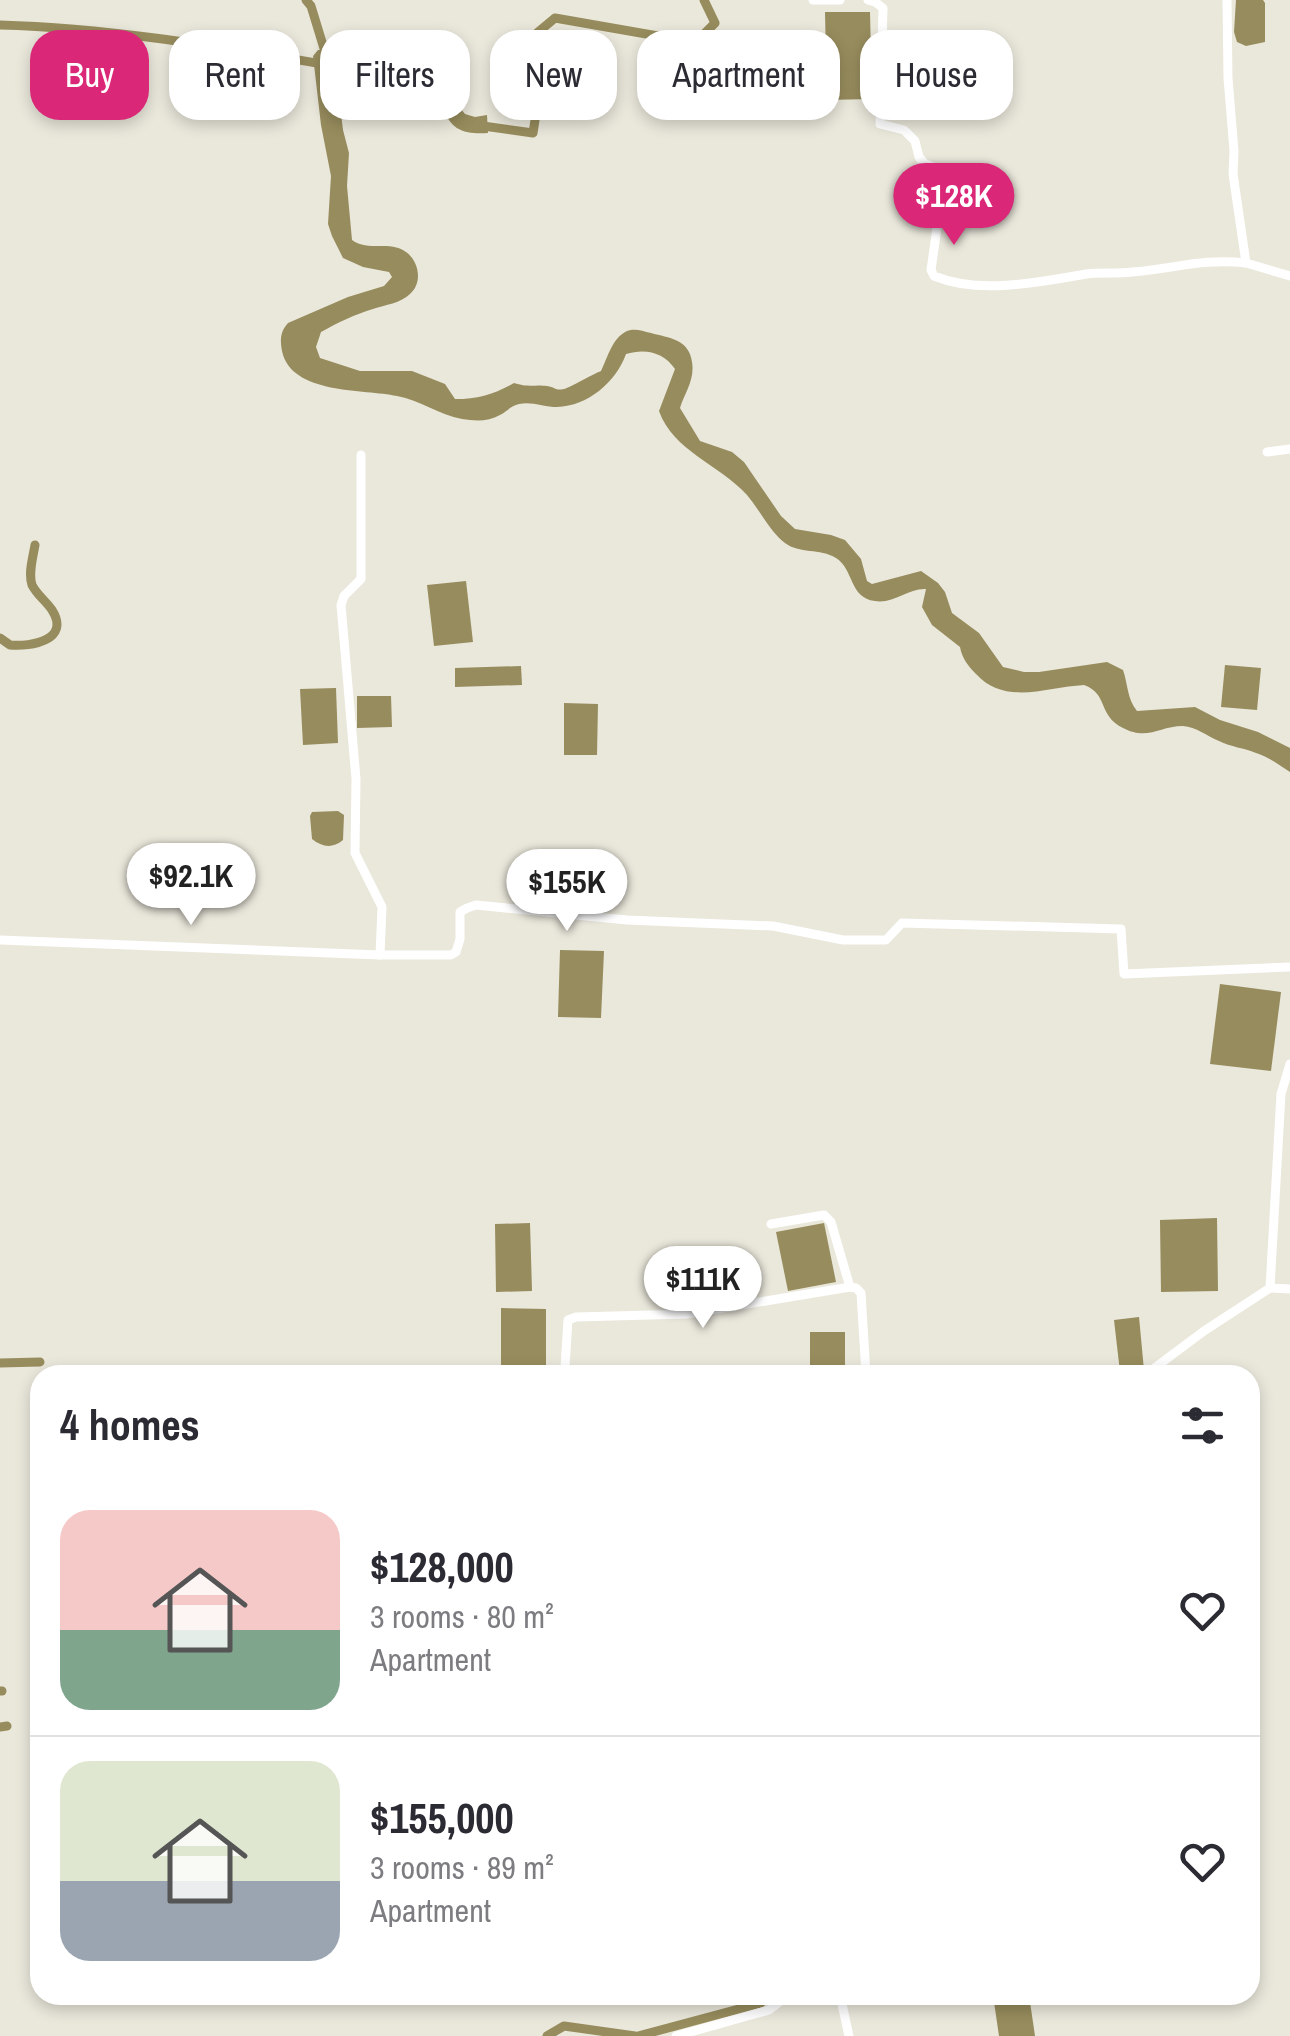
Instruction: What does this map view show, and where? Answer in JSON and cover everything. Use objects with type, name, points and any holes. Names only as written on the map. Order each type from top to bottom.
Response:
[{"type":"street","points":[[813,0],[840,0]]},
{"type":"street","points":[[868,0],[883,8],[880,124],[904,130],[915,141],[919,157],[944,178],[931,270],[934,276],[990,285],[1022,284],[1205,260],[1246,263],[1290,276]]},
{"type":"street","points":[[1227,0],[1233,174],[1246,263]]},
{"type":"street","points":[[1267,452],[1290,450]]},
{"type":"street","points":[[361,455],[361,578],[344,596],[341,606],[356,779],[355,853],[382,907],[380,955]]},
{"type":"street","points":[[0,940],[452,955],[460,939],[460,912],[476,905],[627,920],[773,926],[843,940],[886,940],[902,922],[1121,929],[1124,974],[1290,967]]},
{"type":"street","points":[[1270,1288],[1282,1094],[1290,1064]]},
{"type":"street","points":[[771,1224],[824,1215],[831,1222],[850,1286]]},
{"type":"street","points":[[567,1365],[568,1320],[576,1316],[687,1314],[850,1286],[861,1294],[865,1365]]},
{"type":"street","points":[[1158,1365],[1270,1288],[1290,1289]]},
{"type":"street","points":[[676,2036],[769,2010],[774,2005]]},
{"type":"street","points":[[843,2005],[849,2036]]},
{"type":"shaded area","points":[[1236,0],[1263,0],[1265,42],[1246,46],[1237,42]]},
{"type":"shaded area","points":[[825,12],[870,12],[870,30],[860,30],[860,99],[840,100],[840,30],[825,30]]},
{"type":"shaded area","points":[[320,50],[320,116],[313,56]]},
{"type":"shaded area","points":[[487,115],[488,133],[455,127],[450,120]]},
{"type":"shaded area","points":[[320,120],[342,120],[349,153],[347,186],[352,240],[406,252],[414,261],[418,278],[414,289],[402,300],[360,313],[321,332],[316,347],[320,358],[360,371],[412,371],[445,384],[455,399],[464,399],[514,383],[567,388],[601,371],[614,343],[630,330],[677,341],[687,348],[693,368],[680,408],[700,441],[732,452],[744,462],[781,516],[795,529],[845,540],[861,559],[867,581],[872,584],[921,571],[938,583],[952,613],[979,633],[1003,667],[1039,672],[1107,662],[1123,670],[1137,711],[1195,707],[1258,732],[1290,748],[1290,772],[1265,757],[1188,727],[1132,732],[1115,723],[1097,694],[1084,685],[1013,692],[987,684],[968,665],[960,647],[932,625],[922,607],[926,589],[888,600],[875,601],[860,595],[842,563],[823,553],[785,543],[736,484],[675,437],[659,411],[675,369],[660,355],[640,351],[626,354],[608,383],[590,397],[568,406],[519,404],[481,420],[454,417],[397,396],[331,387],[299,376],[282,351],[281,336],[288,323],[384,286],[392,277],[389,272],[343,258],[332,236],[328,224],[331,176]]},
{"type":"shaded area","points":[[466,581],[473,642],[434,646],[427,585]]},
{"type":"shaded area","points":[[1225,665],[1261,668],[1257,710],[1221,707]]},
{"type":"shaded area","points":[[521,666],[522,685],[455,687],[455,668]]},
{"type":"shaded area","points":[[336,688],[338,743],[303,745],[300,689]]},
{"type":"shaded area","points":[[357,696],[391,696],[392,727],[357,728]]},
{"type":"shaded area","points":[[564,703],[598,704],[597,755],[564,755]]},
{"type":"shaded area","points":[[338,811],[344,815],[343,840],[327,846],[312,839],[312,812]]},
{"type":"shaded area","points":[[560,950],[604,951],[601,1018],[558,1017]]},
{"type":"shaded area","points":[[1220,984],[1281,992],[1271,1071],[1210,1064]]},
{"type":"shaded area","points":[[1217,1218],[1218,1291],[1161,1292],[1160,1220]]},
{"type":"shaded area","points":[[530,1223],[532,1291],[496,1292],[495,1224]]},
{"type":"shaded area","points":[[824,1223],[836,1282],[788,1291],[776,1232]]},
{"type":"shaded area","points":[[501,1308],[546,1309],[546,1365],[501,1365]]},
{"type":"shaded area","points":[[1139,1317],[1144,1365],[1119,1365],[1114,1320]]},
{"type":"shaded area","points":[[810,1332],[845,1332],[845,1365],[810,1365]]},
{"type":"shaded area","points":[[994,2005],[1030,2005],[1035,2036],[999,2036]]},
{"type":"waterway","points":[[0,25],[124,34],[329,65],[306,0]]},
{"type":"waterway","points":[[476,125],[533,133],[539,94],[537,33],[555,18],[698,40],[715,23],[704,0]]},
{"type":"waterway","points":[[0,638],[10,645],[28,645],[46,640],[56,628],[52,610],[32,585],[35,545]]},
{"type":"waterway","points":[[0,1363],[40,1362]]},
{"type":"waterway","points":[[0,1727],[7,1726]]},
{"type":"waterway","points":[[638,2036],[754,2005]]},
{"type":"waterway","points":[[547,2036],[564,2026],[635,2036]]}]
